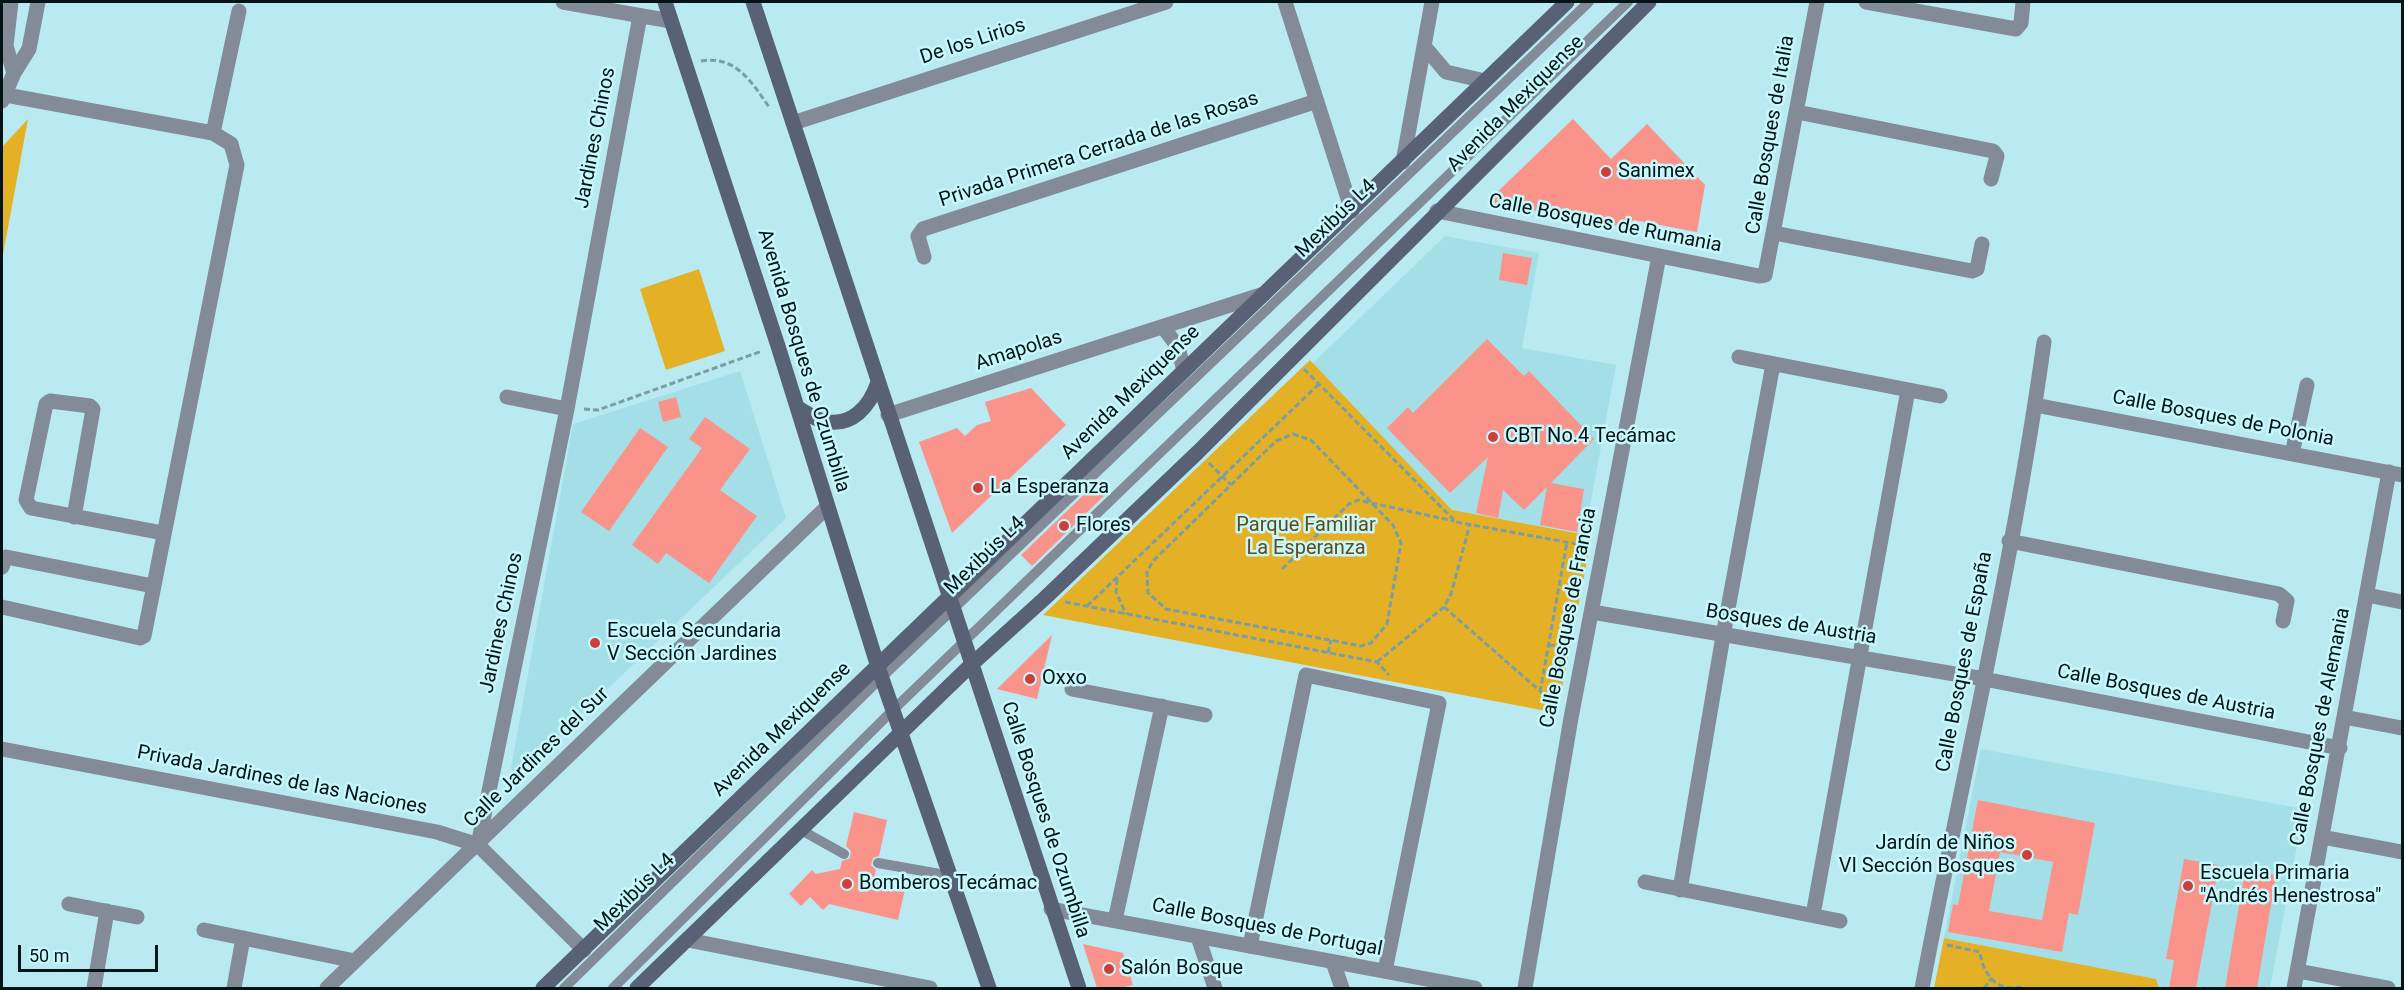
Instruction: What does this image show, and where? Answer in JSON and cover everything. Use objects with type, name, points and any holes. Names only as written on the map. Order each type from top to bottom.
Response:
[{"type":"main road","name":"Avenida Bosques de Ozumbilla","points":[[665,2],[798,408],[879,673],[901,732]]},
{"type":"main road","points":[[753,2],[950,605],[972,664]]},
{"type":"main road","name":"Avenida Mexiquense","points":[[543,988],[950,605],[1184,371],[1567,2]]},
{"type":"main road","name":"Avenida Mexiquense","points":[[637,988],[972,664],[1045,598],[1198,452],[1649,2]]},
{"type":"main road","points":[[798,408],[823,421],[845,421],[860,413],[872,401],[879,382]]},
{"type":"main road","name":"Calle Bosques de Ozumbilla","points":[[972,664],[1078,988]]},
{"type":"main road","points":[[901,732],[989,988]]},
{"type":"street","points":[[11,2],[6,46],[14,74]]},
{"type":"street","points":[[2,608],[141,638],[144,636],[237,165],[231,144],[213,133],[3,96],[29,49],[38,2]]},
{"type":"street","points":[[563,2],[597,5],[671,21]]},
{"type":"street","name":"De los Lirios","points":[[793,123],[1166,2]]},
{"type":"street","points":[[1285,2],[1352,211]]},
{"type":"street","points":[[1403,162],[1432,2]]},
{"type":"street","name":"Calle Bosques de Italia","points":[[1765,275],[1817,2]]},
{"type":"street","points":[[1866,2],[2016,29],[2021,23],[2023,2]]},
{"type":"street","points":[[213,133],[239,11]]},
{"type":"street","name":"Jardines Chinos","points":[[478,844],[567,409],[640,16]]},
{"type":"street","points":[[1424,46],[1446,72],[1485,81]]},
{"type":"street","name":"Privada Primera Cerrada de las Rosas","points":[[924,256],[918,236],[923,229],[1317,101]]},
{"type":"street","points":[[1797,112],[1993,151],[1996,156],[1991,179]]},
{"type":"street","name":"Calle Bosques de Rumania","points":[[1437,211],[1759,276],[1765,275]]},
{"type":"street","points":[[1774,233],[1972,271],[1977,269],[1982,244]]},
{"type":"street","name":"Calle Bosques de Francia","points":[[1525,988],[1571,718],[1659,256]]},
{"type":"street","name":"Amapolas","points":[[888,416],[1264,294]]},
{"type":"street","points":[[1163,327],[1178,346],[1184,371]]},
{"type":"street","name":"Calle Bosques de España","points":[[1922,988],[1984,679],[2035,405],[2044,342]]},
{"type":"street","points":[[1739,357],[1940,396]]},
{"type":"street","points":[[1680,890],[1723,636],[1773,364]]},
{"type":"street","points":[[2292,454],[2307,385]]},
{"type":"street","points":[[1813,915],[1908,390]]},
{"type":"street","points":[[507,397],[567,409]]},
{"type":"street","points":[[74,517],[93,409],[90,406],[50,400],[46,404],[26,500],[31,508],[74,517],[163,533]]},
{"type":"street","name":"Calle Bosques de Polonia","points":[[2035,405],[2396,474]]},
{"type":"street","name":"Calle Bosques de Alemania","points":[[2294,988],[2367,596],[2396,474]]},
{"type":"street","name":"Calle Jardines del Sur","points":[[327,988],[827,507]]},
{"type":"street","points":[[2009,541],[2279,594],[2287,601],[2283,621]]},
{"type":"street","points":[[2,567],[6,557],[153,586]]},
{"type":"street","points":[[2367,596],[2403,602]]},
{"type":"street","name":"Bosques de Austria","points":[[1592,612],[1984,679]]},
{"type":"street","points":[[1250,946],[1306,675],[1439,703],[1385,971]]},
{"type":"street","name":"Calle Bosques de Austria","points":[[1984,679],[2340,748]]},
{"type":"street","points":[[1072,689],[1205,715]]},
{"type":"street","points":[[1115,920],[1162,706]]},
{"type":"street","points":[[2344,717],[2403,728]]},
{"type":"street","name":"Privada Jardines de las Naciones","points":[[2,749],[426,830],[478,844],[585,950]]},
{"type":"street","points":[[2322,837],[2403,852]]},
{"type":"street","points":[[1645,882],[1840,921]]},
{"type":"street","points":[[69,904],[137,917]]},
{"type":"street","name":"Calle Bosques de Portugal","points":[[1051,909],[1471,988]]},
{"type":"street","points":[[94,988],[107,911]]},
{"type":"street","points":[[204,930],[355,961]]},
{"type":"street","points":[[1198,937],[1215,988]]},
{"type":"street","points":[[234,988],[243,938]]},
{"type":"street","points":[[688,940],[930,988]]},
{"type":"street","points":[[1333,962],[1342,988]]},
{"type":"street","points":[[2298,971],[2388,988]]},
{"type":"lane","name":"Mexibús L4","points":[[950,605],[1589,2]]},
{"type":"lane","points":[[613,988],[892,711],[1628,2]]},
{"type":"lane","name":"Mexibús L4","points":[[564,988],[879,673]]},
{"type":"lane","points":[[801,830],[844,854]]},
{"type":"lane","points":[[878,863],[951,876]]},
{"type":"path","points":[[687,69],[699,61],[714,59],[726,61],[740,69],[772,110]]},
{"type":"path","points":[[567,409],[598,410],[778,346]]},
{"type":"path","points":[[1292,357],[1456,522]]},
{"type":"path","points":[[1087,606],[1319,384]]},
{"type":"path","points":[[1293,434],[1311,440],[1370,502],[1393,525],[1401,543],[1387,624],[1371,643],[1361,646],[1166,609],[1148,593],[1147,572],[1153,561],[1276,441],[1293,434]]},
{"type":"path","points":[[1198,452],[1231,485]]},
{"type":"path","points":[[1282,569],[1349,504],[1358,500],[1456,522],[1604,550]]},
{"type":"path","points":[[1377,663],[1444,607],[1451,594],[1470,524]]},
{"type":"path","points":[[1540,692],[1567,542]]},
{"type":"path","points":[[1117,578],[1116,592],[1126,614]]},
{"type":"path","points":[[1045,598],[1377,663],[1408,697]]},
{"type":"path","points":[[1444,607],[1571,718]]},
{"type":"path","points":[[1328,653],[1331,640]]},
{"type":"path","points":[[1931,941],[1980,952],[1981,964],[1992,978],[2009,988],[2024,988]]},
{"type":"path","points":[[1984,988],[1992,978]]},
{"type":"shaded area","name":"CBT No.4 Tecámac","points":[[1445,236],[1539,253],[1522,348],[1616,365],[1585,534],[1452,510],[1312,364]]},
{"type":"shaded area","name":"Escuela Secundaria V Sección Jardines","points":[[740,371],[786,518],[519,774],[513,773],[511,768],[573,424]]},
{"type":"shaded area","name":"Escuela Primaria \"Andrés Henestrosa\"","points":[[1981,749],[2304,809],[2270,988],[2159,988],[2155,979],[1944,938]]},
{"type":"green space","points":[[28,119],[2,260],[2,147]]},
{"type":"green space","points":[[699,269],[725,351],[666,370],[640,289]]},
{"type":"green space","name":"Parque Familiar La Esperanza","points":[[1310,360],[1452,510],[1592,536],[1557,713],[1043,615]]},
{"type":"green space","points":[[1944,938],[2156,979],[2159,988],[1934,988]]},
{"type":"building","name":"Sanimex","points":[[1573,119],[1611,159],[1647,124],[1705,185],[1697,232],[1634,220],[1625,227],[1487,202]]},
{"type":"building","points":[[1503,253],[1532,258],[1527,285],[1499,280]]},
{"type":"building","points":[[1487,339],[1524,376],[1529,371],[1594,439],[1551,483],[1584,489],[1577,532],[1540,525],[1547,487],[1524,510],[1503,490],[1498,518],[1476,513],[1488,457],[1450,493],[1387,428],[1408,407],[1413,413]]},
{"type":"building","points":[[1031,388],[1066,425],[952,533],[919,442],[957,428],[965,436],[977,425],[991,421],[985,402]]},
{"type":"building","points":[[676,397],[681,417],[663,422],[658,402]]},
{"type":"building","points":[[705,417],[750,449],[720,490],[757,516],[709,583],[666,553],[658,564],[632,545],[702,448],[689,439]]},
{"type":"building","points":[[640,428],[668,447],[609,531],[581,512]]},
{"type":"building","points":[[1096,483],[1106,494],[1032,566],[1021,555]]},
{"type":"building","points":[[1052,635],[1037,699],[997,689]]},
{"type":"building","points":[[1978,800],[2095,823],[2078,915],[2069,913],[2062,952],[1948,932],[1953,904],[1958,905]],"holes":[[[2000,852],[2053,862],[2042,920],[1989,911]]]},
{"type":"building","points":[[854,812],[887,820],[879,856],[873,858],[871,865],[876,870],[874,878],[906,885],[898,920],[829,904],[823,910],[810,897],[801,906],[789,894],[812,870],[816,874],[840,869],[842,861],[850,858],[851,851],[846,846]]},
{"type":"building","points":[[2184,859],[2219,865],[2196,988],[2169,988],[2174,960],[2166,959]]},
{"type":"building","points":[[2245,870],[2276,875],[2257,988],[2225,988]]},
{"type":"building","name":"Salón Bosque","points":[[1083,944],[1123,953],[1133,985],[1120,988],[1097,988]]},
{"type":"place","name":"Sanimex","points":[[1606,172]]},
{"type":"place","name":"CBT No.4 Tecámac","points":[[1493,437]]},
{"type":"place","name":"La Esperanza","points":[[978,488]]},
{"type":"place","name":"Flores","points":[[1064,526]]},
{"type":"place","name":"Escuela Secundaria V Sección Jardines","points":[[595,643]]},
{"type":"place","name":"Oxxo","points":[[1030,679]]},
{"type":"place","name":"Jardín de Niños VI Sección Bosques","points":[[2027,855]]},
{"type":"place","name":"Bomberos Tecámac","points":[[847,884]]},
{"type":"place","name":"Escuela Primaria \"Andrés Henestrosa\"","points":[[2188,886]]},
{"type":"place","name":"Salón Bosque","points":[[1109,969]]}]
